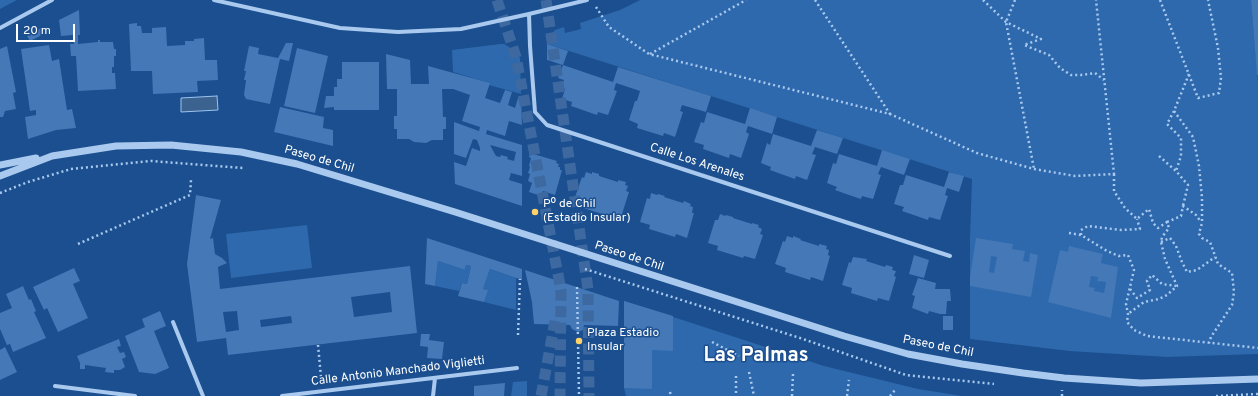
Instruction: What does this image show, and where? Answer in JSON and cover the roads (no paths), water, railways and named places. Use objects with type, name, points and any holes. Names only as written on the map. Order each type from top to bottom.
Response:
[{"type":"street","points":[[0,28],[52,0]]},
{"type":"street","points":[[214,0],[340,28],[398,32],[461,29],[587,0]]},
{"type":"street","name":"Calle Los Arenales","points":[[529,14],[534,112],[547,125],[950,256]]},
{"type":"street","name":"Paseo de Chil","points":[[0,176],[52,156],[116,146],[171,145],[241,152],[297,164],[462,214],[844,336],[908,354],[962,364],[1057,377],[1141,383],[1258,379]]},
{"type":"street","points":[[0,165],[52,156]]},
{"type":"street","points":[[173,322],[203,396]]},
{"type":"street","name":"Calle Antonio Manchado Viglietti","points":[[282,396],[517,368]]},
{"type":"street","points":[[434,396],[435,378]]},
{"type":"street","points":[[55,386],[135,396]]},
{"type":"tunnel","points":[[497,0],[516,57],[561,290],[560,396]]},
{"type":"tunnel","points":[[546,0],[588,289],[589,396]]},
{"type":"tunnel","points":[[541,396],[555,321]]},
{"type":"place","name":"Pº de Chil (Estadio Insular)","points":[[535,212]]},
{"type":"place","name":"Plaza Estadio Insular","points":[[579,341]]},
{"type":"district","name":"Las Palmas","points":[[756,357]]}]
